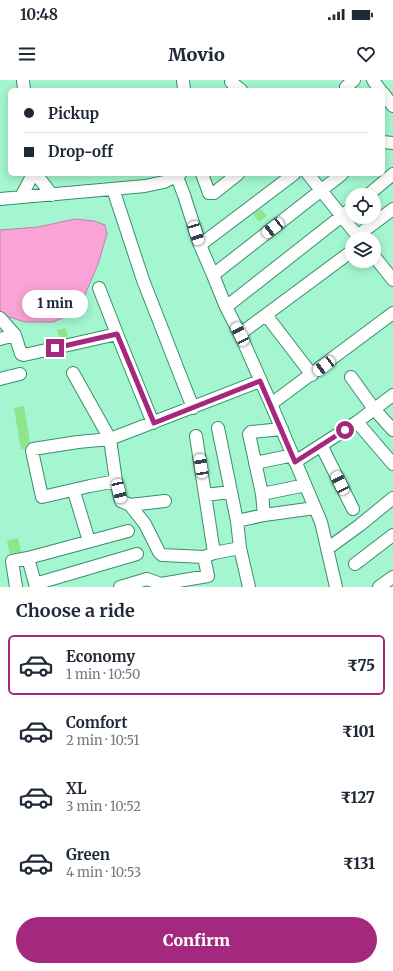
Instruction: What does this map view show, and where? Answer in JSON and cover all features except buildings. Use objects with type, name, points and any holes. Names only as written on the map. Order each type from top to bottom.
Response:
[{"type":"street","points":[[385,96],[393,106]]},
{"type":"street","points":[[376,188],[393,174]]},
{"type":"street","points":[[21,197],[33,176]]},
{"type":"street","points":[[36,176],[52,195]]},
{"type":"street","points":[[0,199],[113,189],[164,182],[177,176]]},
{"type":"street","points":[[179,176],[200,245],[282,429],[292,459],[321,522],[336,587]]},
{"type":"street","points":[[203,176],[207,189],[211,194],[235,176]]},
{"type":"street","points":[[200,245],[291,176]]},
{"type":"street","points":[[309,176],[354,232]]},
{"type":"street","points":[[213,275],[340,176]]},
{"type":"street","points":[[113,189],[143,280],[193,408]]},
{"type":"street","points":[[364,232],[393,208]]},
{"type":"street","points":[[226,306],[345,214]]},
{"type":"street","points":[[240,334],[345,256]]},
{"type":"street","points":[[381,263],[391,274]]},
{"type":"street","points":[[99,288],[154,423]]},
{"type":"street","points":[[271,404],[312,375],[393,313]]},
{"type":"street","points":[[266,315],[312,375]]},
{"type":"street","points":[[0,318],[15,335],[21,354],[24,355],[117,334]]},
{"type":"street","points":[[0,339],[15,335]]},
{"type":"street","points":[[73,373],[110,439],[116,481],[121,501],[130,505],[145,524],[159,552],[162,555],[209,555],[240,548]]},
{"type":"street","points":[[0,379],[20,374]]},
{"type":"street","points":[[351,377],[374,409],[391,423]]},
{"type":"street","points":[[116,481],[42,498],[32,452],[33,449],[110,439],[260,381]]},
{"type":"street","points":[[255,463],[292,459],[321,445],[357,422],[393,395]]},
{"type":"street","points":[[357,422],[393,464]]},
{"type":"street","points":[[218,428],[237,521],[240,548],[249,587]]},
{"type":"street","points":[[264,515],[262,494],[249,432],[282,429]]},
{"type":"street","points":[[120,587],[147,579],[161,584],[209,582],[209,555],[205,495],[196,436]]},
{"type":"street","points":[[321,445],[353,509]]},
{"type":"street","points":[[262,494],[301,486]]},
{"type":"street","points":[[205,495],[231,492]]},
{"type":"street","points":[[75,495],[90,541]]},
{"type":"street","points":[[130,505],[165,501]]},
{"type":"street","points":[[327,548],[391,503]]},
{"type":"street","points":[[237,521],[264,515],[315,508]]},
{"type":"street","points":[[16,587],[12,561],[128,531]]},
{"type":"street","points":[[355,564],[393,535]]},
{"type":"street","points":[[28,558],[35,585],[137,554]]},
{"type":"street","points":[[380,587],[393,577]]},
{"type":"shaded area","points":[[75,219],[94,221],[105,225],[107,234],[98,264],[84,297],[67,316],[53,322],[25,322],[0,314],[0,230],[38,227]]},
{"type":"route","points":[[55,348],[117,334],[154,423],[260,381],[295,462],[345,430]]}]
